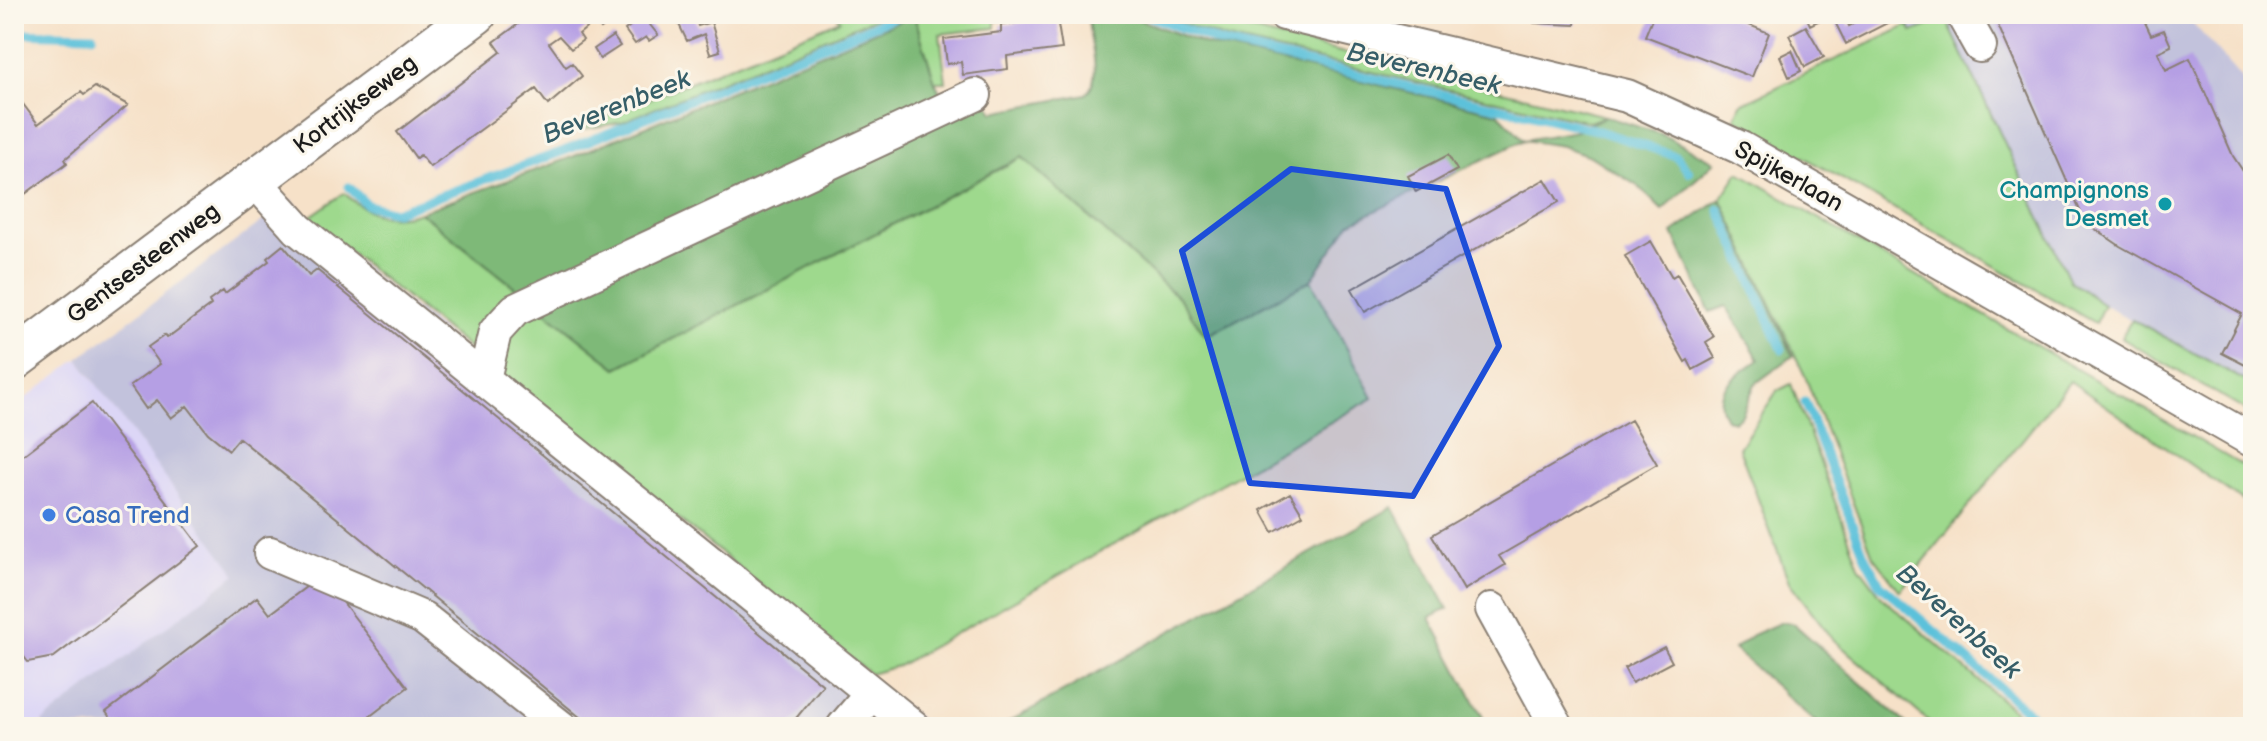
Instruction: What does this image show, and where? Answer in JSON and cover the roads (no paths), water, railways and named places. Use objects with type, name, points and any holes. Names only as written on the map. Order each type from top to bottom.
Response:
[{"type":"main road","name":"Kortrijkseweg","points":[[263,173],[476,14]]},
{"type":"main road","name":"Gentsesteenweg","points":[[14,360],[263,173]]},
{"type":"street","name":"Spijkerlaan","points":[[1284,14],[1627,96],[1741,148],[2253,441]]},
{"type":"street","points":[[1962,14],[1980,46]]},
{"type":"street","points":[[484,379],[495,332],[515,310],[975,95]]},
{"type":"street","points":[[263,173],[298,229],[914,727]]},
{"type":"street","points":[[270,553],[423,618],[561,727]]},
{"type":"street","points":[[1492,609],[1557,727]]},
{"type":"street","points":[[843,727],[871,694]]},
{"type":"waterway","name":"Beverenbeek","points":[[349,187],[367,205],[395,212],[564,151],[902,14]]},
{"type":"waterway","name":"Beverenbeek","points":[[1144,14],[1221,43],[1596,130],[1676,156],[1689,172]]},
{"type":"waterway","name":"Beverenbeek","points":[[14,33],[93,35]]},
{"type":"waterway","name":"Beverenbeek","points":[[1719,209],[1782,349]]},
{"type":"waterway","name":"Beverenbeek","points":[[1805,402],[1865,557],[1880,584],[2045,727]]},
{"type":"place","name":"Champignons Desmet","points":[[2165,204]]},
{"type":"place","name":"Casa Trend","points":[[49,515]]}]
